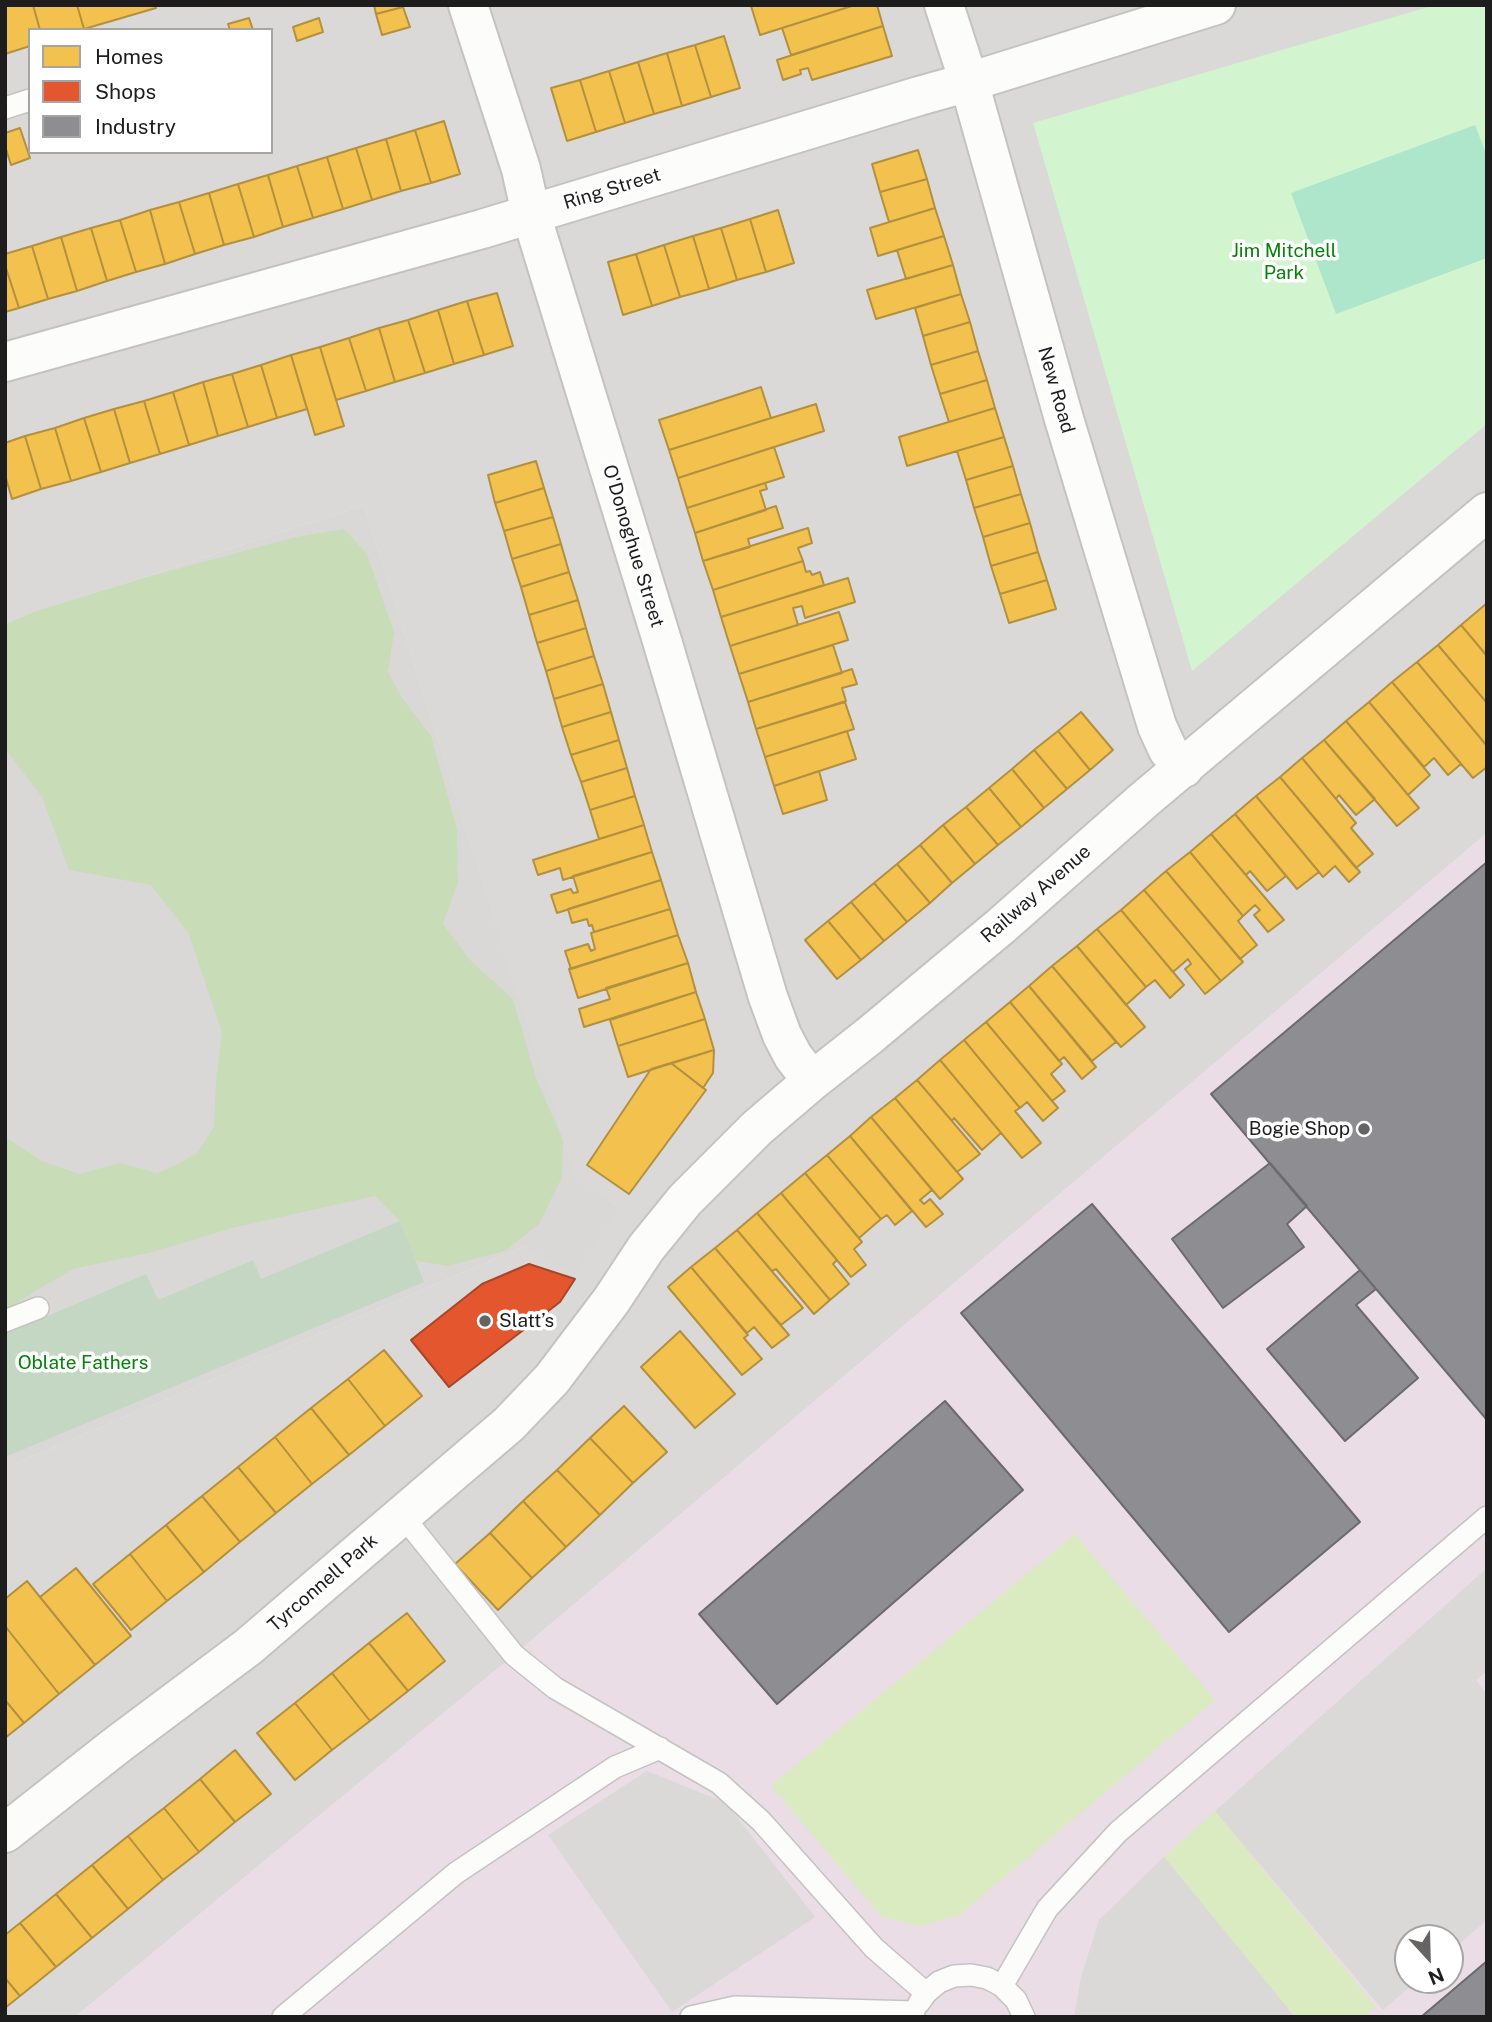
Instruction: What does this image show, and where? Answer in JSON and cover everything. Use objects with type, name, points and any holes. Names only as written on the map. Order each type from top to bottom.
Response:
[{"type":"street","name":"O'Donoghue Street","points":[[467,5],[521,169],[531,214],[768,997],[782,1035],[793,1056],[812,1081]]},
{"type":"street","name":"New Road","points":[[944,5],[969,82],[1065,419],[1157,726],[1168,750],[1184,768]]},
{"type":"street","name":"Ring Street","points":[[5,362],[531,214],[1216,5]]},
{"type":"street","name":"Railway Avenue","points":[[611,1301],[646,1248],[685,1200],[757,1128],[1001,926],[1145,799],[1487,512]]},
{"type":"street","name":"Tyrconnell Park","points":[[5,1833],[248,1647],[509,1424],[552,1380],[611,1301]]},
{"type":"lane","points":[[5,108],[28,101]]},
{"type":"lane","points":[[5,1321],[38,1308]]},
{"type":"lane","points":[[402,1515],[514,1655],[555,1688],[719,1783],[761,1821],[874,1948],[926,1993]]},
{"type":"lane","points":[[1002,1986],[1046,1909],[1118,1832],[1487,1517]]},
{"type":"lane","points":[[283,2017],[456,1873],[615,1767],[660,1748]]},
{"type":"lane","points":[[691,2017],[735,2007],[914,2014],[926,1993],[939,1982],[954,1976],[971,1975],[987,1978],[1002,1986],[1016,2000],[1024,2017]]},
{"type":"shaded area","points":[[5,5],[1487,5],[1487,833],[514,1655],[75,2017],[5,2017],[5,1468],[619,1208],[575,1174],[364,505],[5,623]]},
{"type":"shaded area","points":[[364,505],[575,1173],[619,1208],[575,1275],[525,1246],[5,1468],[5,623]]},
{"type":"shaded area","points":[[1487,833],[1487,2017],[75,2017],[514,1655]]},
{"type":"shaded area","points":[[1487,1568],[1487,1671],[1476,1680],[1487,1695],[1487,1920],[1464,1940],[1464,1924],[1394,1924],[1394,1994],[1402,1994],[1383,2010],[1215,1811]]},
{"type":"shaded area","points":[[647,1771],[726,1803],[815,1917],[672,2012],[548,1835]]},
{"type":"shaded area","points":[[1164,1857],[1295,2017],[1074,2017],[1081,1977],[1099,1920]]},
{"type":"green space","name":"Jim Mitchell Park","points":[[1435,5],[1487,5],[1487,424],[1192,671],[1033,123]]},
{"type":"green space","points":[[1475,125],[1487,156],[1487,258],[1336,314],[1291,193]]},
{"type":"green space","points":[[344,529],[367,554],[394,632],[388,672],[402,698],[431,736],[457,829],[458,881],[443,924],[470,960],[513,999],[536,1078],[563,1140],[562,1177],[539,1224],[505,1251],[448,1266],[416,1261],[400,1221],[375,1196],[232,1228],[153,1252],[73,1269],[5,1311],[5,1137],[42,1161],[80,1174],[120,1163],[157,1173],[178,1164],[197,1153],[214,1127],[222,1032],[189,934],[151,885],[69,870],[42,797],[5,752],[5,624],[34,612],[140,579],[296,537]]},
{"type":"green space","name":"Oblate Fathers","points":[[400,1221],[424,1282],[5,1457],[5,1334],[146,1274],[158,1300],[253,1260],[261,1279]]},
{"type":"green space","points":[[1075,1534],[1215,1700],[961,1914],[921,1926],[882,1917],[771,1786]]},
{"type":"green space","points":[[1215,1811],[1376,2007],[1364,2017],[1295,2017],[1164,1857]]},
{"type":"building: Homes","points":[[5,5],[33,5],[39,28],[28,28],[28,47],[5,54]]},
{"type":"building: Homes","points":[[33,5],[77,5],[84,28],[39,28]]},
{"type":"building: Homes","points":[[77,5],[155,5],[156,8],[87,28],[84,28]]},
{"type":"building: Homes","points":[[374,5],[403,5],[403,7],[376,14]]},
{"type":"building: Homes","points":[[752,5],[855,5],[760,35]]},
{"type":"building: Homes","points":[[855,5],[877,5],[883,26],[791,55],[782,28]]},
{"type":"building: Homes","points":[[403,7],[410,27],[382,35],[376,14]]},
{"type":"building: Homes","points":[[249,18],[252,28],[229,28],[228,24]]},
{"type":"building: Homes","points":[[319,18],[323,32],[297,41],[293,27]]},
{"type":"building: Homes","points":[[883,26],[892,56],[812,80],[808,68],[800,70],[801,74],[783,80],[777,60]]},
{"type":"building: Homes","points":[[724,36],[740,88],[711,97],[695,45]]},
{"type":"building: Homes","points":[[695,45],[711,97],[682,106],[667,53]]},
{"type":"building: Homes","points":[[667,53],[682,106],[654,114],[638,62]]},
{"type":"building: Homes","points":[[638,62],[654,114],[625,123],[609,71]]},
{"type":"building: Homes","points":[[609,71],[625,123],[596,132],[580,80]]},
{"type":"building: Homes","points":[[580,80],[596,132],[567,141],[551,88]]},
{"type":"building: Homes","points":[[444,121],[460,174],[431,183],[415,130]]},
{"type":"building: Homes","points":[[20,128],[30,158],[11,165],[5,146],[5,133]]},
{"type":"building: Homes","points":[[415,130],[431,183],[401,191],[386,139]]},
{"type":"building: Homes","points":[[386,139],[401,191],[372,200],[356,148]]},
{"type":"building: Homes","points":[[356,148],[372,200],[343,209],[327,157]]},
{"type":"building: Homes","points":[[918,150],[927,179],[880,192],[872,164]]},
{"type":"building: Homes","points":[[327,157],[343,209],[313,218],[297,166]]},
{"type":"building: Homes","points":[[297,166],[313,218],[283,227],[268,175]]},
{"type":"building: Homes","points":[[268,175],[283,227],[254,237],[238,184]]},
{"type":"building: Homes","points":[[927,179],[935,208],[889,222],[880,192]]},
{"type":"building: Homes","points":[[238,184],[254,237],[224,245],[209,193]]},
{"type":"building: Homes","points":[[209,193],[224,245],[195,254],[179,202]]},
{"type":"building: Homes","points":[[179,202],[195,254],[165,264],[150,210]]},
{"type":"building: Homes","points":[[935,208],[944,236],[878,256],[870,228]]},
{"type":"building: Homes","points":[[150,210],[165,264],[136,272],[120,220]]},
{"type":"building: Homes","points":[[778,210],[794,263],[766,272],[750,219]]},
{"type":"building: Homes","points":[[750,219],[766,272],[737,280],[721,228]]},
{"type":"building: Homes","points":[[120,220],[136,272],[107,281],[91,228]]},
{"type":"building: Homes","points":[[91,228],[107,281],[77,291],[61,237]]},
{"type":"building: Homes","points":[[721,228],[737,280],[709,289],[693,236]]},
{"type":"building: Homes","points":[[693,236],[709,289],[680,297],[664,245]]},
{"type":"building: Homes","points":[[944,236],[953,265],[906,279],[897,250]]},
{"type":"building: Homes","points":[[61,237],[77,291],[48,299],[32,246]]},
{"type":"building: Homes","points":[[664,245],[680,297],[652,306],[636,254]]},
{"type":"building: Homes","points":[[32,246],[48,299],[19,308],[5,265],[5,254]]},
{"type":"building: Homes","points":[[636,254],[652,306],[623,315],[608,262]]},
{"type":"building: Homes","points":[[5,265],[19,308],[5,312]]},
{"type":"building: Homes","points":[[953,265],[961,294],[876,319],[867,290]]},
{"type":"building: Homes","points":[[497,293],[513,346],[484,355],[467,301]]},
{"type":"building: Homes","points":[[961,294],[970,322],[923,336],[915,308]]},
{"type":"building: Homes","points":[[467,301],[484,355],[454,364],[438,310]]},
{"type":"building: Homes","points":[[438,310],[454,364],[425,373],[408,320]]},
{"type":"building: Homes","points":[[408,320],[425,373],[395,382],[379,328]]},
{"type":"building: Homes","points":[[970,322],[978,351],[931,365],[923,336]]},
{"type":"building: Homes","points":[[379,328],[395,382],[366,391],[349,338]]},
{"type":"building: Homes","points":[[349,338],[366,391],[336,400],[320,347]]},
{"type":"building: Homes","points":[[320,347],[344,426],[315,435],[291,355]]},
{"type":"building: Homes","points":[[978,351],[987,380],[940,394],[931,365]]},
{"type":"building: Homes","points":[[291,355],[307,409],[277,418],[261,365]]},
{"type":"building: Homes","points":[[261,365],[277,418],[248,427],[232,374]]},
{"type":"building: Homes","points":[[232,374],[248,427],[218,436],[203,382]]},
{"type":"building: Homes","points":[[987,380],[995,408],[949,422],[940,394]]},
{"type":"building: Homes","points":[[203,382],[218,436],[189,445],[173,392]]},
{"type":"building: Homes","points":[[761,387],[771,418],[669,450],[659,420]]},
{"type":"building: Homes","points":[[173,392],[189,445],[160,454],[144,401]]},
{"type":"building: Homes","points":[[144,401],[160,454],[130,463],[114,409]]},
{"type":"building: Homes","points":[[816,404],[824,431],[678,478],[669,450]]},
{"type":"building: Homes","points":[[995,408],[1004,437],[907,466],[899,437]]},
{"type":"building: Homes","points":[[114,409],[130,463],[101,472],[84,418]]},
{"type":"building: Homes","points":[[84,418],[101,472],[71,481],[55,428]]},
{"type":"building: Homes","points":[[55,428],[71,481],[41,489],[25,436]]},
{"type":"building: Homes","points":[[25,436],[41,489],[12,499],[5,475],[5,443]]},
{"type":"building: Homes","points":[[1004,437],[1013,466],[966,480],[957,451]]},
{"type":"building: Homes","points":[[774,447],[784,477],[687,508],[678,478]]},
{"type":"building: Homes","points":[[536,461],[544,488],[495,503],[488,475]]},
{"type":"building: Homes","points":[[1013,466],[1021,494],[974,508],[966,480]]},
{"type":"building: Homes","points":[[765,483],[767,489],[760,491],[766,510],[695,533],[687,508]]},
{"type":"building: Homes","points":[[544,488],[553,517],[504,531],[495,503]]},
{"type":"building: Homes","points":[[1021,494],[1030,523],[983,537],[974,508]]},
{"type":"building: Homes","points":[[776,506],[783,528],[748,539],[750,547],[703,561],[695,533]]},
{"type":"building: Homes","points":[[553,517],[561,544],[512,559],[504,531]]},
{"type":"building: Homes","points":[[1030,523],[1038,552],[991,566],[983,537]]},
{"type":"building: Homes","points":[[808,528],[812,543],[798,548],[803,561],[713,590],[703,561]]},
{"type":"building: Homes","points":[[561,544],[569,572],[521,587],[512,559]]},
{"type":"building: Homes","points":[[1038,552],[1047,580],[1000,594],[991,566]]},
{"type":"building: Homes","points":[[803,561],[806,572],[810,571],[812,575],[820,572],[824,585],[721,617],[713,590]]},
{"type":"building: Homes","points":[[569,572],[578,600],[529,615],[521,587]]},
{"type":"building: Homes","points":[[848,578],[855,602],[805,618],[802,606],[793,608],[798,625],[730,646],[721,617]]},
{"type":"building: Homes","points":[[1047,580],[1056,609],[1009,623],[1000,594]]},
{"type":"building: Homes","points":[[578,600],[586,628],[537,643],[529,615]]},
{"type":"building: Homes","points":[[1487,604],[1487,656],[1461,625]]},
{"type":"building: Homes","points":[[839,612],[848,640],[739,674],[730,646]]},
{"type":"building: Homes","points":[[1461,625],[1487,656],[1487,703],[1438,645]]},
{"type":"building: Homes","points":[[586,628],[594,656],[546,671],[537,643]]},
{"type":"building: Homes","points":[[833,645],[842,673],[748,702],[739,674]]},
{"type":"building: Homes","points":[[1438,645],[1487,703],[1487,746],[1417,662]]},
{"type":"building: Homes","points":[[594,656],[603,684],[554,699],[546,671]]},
{"type":"building: Homes","points":[[1417,662],[1487,746],[1487,767],[1473,778],[1392,682]]},
{"type":"building: Homes","points":[[852,669],[857,684],[842,688],[846,701],[756,729],[748,702]]},
{"type":"building: Homes","points":[[1392,682],[1461,764],[1448,775],[1434,758],[1424,767],[1369,702]]},
{"type":"building: Homes","points":[[603,684],[611,712],[562,727],[554,699]]},
{"type":"building: Homes","points":[[845,702],[854,729],[765,757],[756,729]]},
{"type":"building: Homes","points":[[1369,702],[1430,775],[1408,795],[1346,721]]},
{"type":"building: Homes","points":[[611,712],[619,740],[571,755],[562,727]]},
{"type":"building: Homes","points":[[1081,712],[1113,750],[1090,770],[1058,731]]},
{"type":"building: Homes","points":[[1346,721],[1419,808],[1397,826],[1324,740]]},
{"type":"building: Homes","points":[[847,731],[856,759],[774,786],[765,757]]},
{"type":"building: Homes","points":[[1058,731],[1090,770],[1067,789],[1034,750]]},
{"type":"building: Homes","points":[[619,740],[627,768],[581,782],[571,755]]},
{"type":"building: Homes","points":[[1324,740],[1375,799],[1356,815],[1339,795],[1336,799],[1302,758]]},
{"type":"building: Homes","points":[[1034,750],[1067,789],[1044,808],[1012,769]]},
{"type":"building: Homes","points":[[1302,758],[1356,823],[1351,828],[1373,854],[1356,868],[1280,777]]},
{"type":"building: Homes","points":[[627,768],[635,796],[590,810],[581,782]]},
{"type":"building: Homes","points":[[1012,769],[1044,808],[1021,827],[989,788]]},
{"type":"building: Homes","points":[[819,771],[827,800],[783,814],[774,786]]},
{"type":"building: Homes","points":[[1280,777],[1360,872],[1349,882],[1335,866],[1323,877],[1256,796]]},
{"type":"building: Homes","points":[[989,788],[1021,827],[998,845],[966,807]]},
{"type":"building: Homes","points":[[635,796],[644,825],[599,839],[590,810]]},
{"type":"building: Homes","points":[[1256,796],[1319,872],[1297,889],[1235,814]]},
{"type":"building: Homes","points":[[966,807],[998,845],[975,864],[943,825]]},
{"type":"building: Homes","points":[[1235,814],[1286,876],[1267,891],[1250,871],[1246,875],[1211,834]]},
{"type":"building: Homes","points":[[644,825],[652,852],[563,880],[560,868],[538,875],[533,860]]},
{"type":"building: Homes","points":[[943,825],[975,864],[952,883],[920,845]]},
{"type":"building: Homes","points":[[1211,834],[1284,920],[1268,932],[1254,915],[1260,910],[1255,905],[1243,916],[1190,852]]},
{"type":"building: Homes","points":[[920,845],[952,883],[930,903],[897,864]]},
{"type":"building: Homes","points":[[652,852],[661,880],[557,913],[551,895],[571,889],[573,893],[578,892],[573,876]]},
{"type":"building: Homes","points":[[1190,852],[1243,916],[1238,921],[1257,945],[1240,959],[1166,871]]},
{"type":"building: Homes","points":[[897,864],[930,903],[907,922],[874,883]]},
{"type":"building: Homes","points":[[1166,871],[1243,962],[1221,981],[1144,890]]},
{"type":"building: Homes","points":[[661,880],[670,909],[594,932],[587,919],[572,923],[568,909]]},
{"type":"building: Homes","points":[[874,883],[907,922],[884,941],[851,902]]},
{"type":"building: Homes","points":[[1144,890],[1221,981],[1205,994],[1185,969],[1191,964],[1188,959],[1173,972],[1121,910]]},
{"type":"building: Homes","points":[[851,902],[884,941],[861,960],[828,921]]},
{"type":"building: Homes","points":[[670,909],[678,935],[571,969],[565,951],[588,944],[591,951],[595,949],[591,933]]},
{"type":"building: Homes","points":[[1121,910],[1184,985],[1170,998],[1155,980],[1146,987],[1097,929]]},
{"type":"building: Homes","points":[[828,921],[861,960],[837,979],[805,940]]},
{"type":"building: Homes","points":[[1097,929],[1146,987],[1126,1005],[1077,946]]},
{"type":"building: Homes","points":[[678,935],[688,963],[578,998],[569,969]]},
{"type":"building: Homes","points":[[1077,946],[1145,1027],[1121,1047],[1052,966]]},
{"type":"building: Homes","points":[[688,963],[696,992],[584,1027],[579,1009],[610,999],[606,988]]},
{"type":"building: Homes","points":[[1052,966],[1116,1042],[1092,1061],[1029,986]]},
{"type":"building: Homes","points":[[1029,986],[1096,1067],[1082,1079],[1064,1057],[1059,1061],[1010,1002]]},
{"type":"building: Homes","points":[[696,992],[705,1019],[618,1046],[610,1020]]},
{"type":"building: Homes","points":[[1010,1002],[1062,1064],[1051,1074],[1065,1091],[1052,1101],[986,1022]]},
{"type":"building: Homes","points":[[705,1019],[714,1050],[628,1077],[618,1046]]},
{"type":"building: Homes","points":[[986,1022],[1058,1108],[1043,1121],[1027,1102],[1020,1108],[964,1040]]},
{"type":"building: Homes","points":[[964,1040],[1020,1108],[1015,1111],[1041,1143],[1022,1158],[940,1060]]},
{"type":"building: Homes","points":[[714,1050],[713,1073],[703,1088],[671,1063]]},
{"type":"building: Homes","points":[[940,1060],[1001,1133],[982,1150],[954,1118],[952,1121],[917,1080]]},
{"type":"building: Homes","points":[[671,1063],[706,1090],[629,1194],[587,1165],[651,1069]]},
{"type":"building: Homes","points":[[917,1080],[980,1154],[957,1172],[895,1098]]},
{"type":"building: Homes","points":[[895,1098],[963,1179],[940,1199],[871,1117]]},
{"type":"building: Homes","points":[[871,1117],[932,1190],[920,1200],[924,1204],[930,1199],[943,1214],[926,1227],[850,1136]]},
{"type":"building: Homes","points":[[850,1136],[912,1211],[895,1225],[887,1215],[881,1219],[827,1155]]},
{"type":"building: Homes","points":[[827,1155],[881,1219],[859,1238],[805,1173]]},
{"type":"building: Homes","points":[[805,1173],[862,1242],[854,1249],[866,1265],[851,1277],[781,1193]]},
{"type":"building: Homes","points":[[781,1193],[837,1260],[833,1264],[849,1284],[830,1300],[757,1213]]},
{"type":"building: Homes","points":[[757,1213],[830,1300],[814,1314],[776,1269],[772,1271],[737,1230]]},
{"type":"building: Homes","points":[[737,1230],[803,1308],[781,1325],[715,1248]]},
{"type":"building: Homes","points":[[715,1248],[789,1335],[772,1348],[754,1327],[747,1333],[691,1267]]},
{"type":"building: Homes","points":[[691,1267],[748,1335],[744,1338],[762,1359],[742,1375],[668,1287]]},
{"type":"building: Homes","points":[[680,1331],[735,1394],[695,1428],[641,1367]]},
{"type":"building: Homes","points":[[384,1350],[422,1396],[385,1426],[348,1379]]},
{"type":"building: Homes","points":[[348,1379],[385,1426],[349,1455],[311,1408]]},
{"type":"building: Homes","points":[[624,1406],[667,1452],[633,1483],[590,1438]]},
{"type":"building: Homes","points":[[311,1408],[349,1455],[312,1484],[275,1437]]},
{"type":"building: Homes","points":[[275,1437],[312,1484],[276,1513],[238,1467]]},
{"type":"building: Homes","points":[[590,1438],[633,1483],[600,1515],[557,1470]]},
{"type":"building: Homes","points":[[238,1467],[276,1513],[240,1542],[202,1496]]},
{"type":"building: Homes","points":[[557,1470],[600,1515],[566,1547],[523,1501]]},
{"type":"building: Homes","points":[[202,1496],[240,1542],[204,1572],[166,1525]]},
{"type":"building: Homes","points":[[523,1501],[566,1547],[532,1578],[490,1533]]},
{"type":"building: Homes","points":[[166,1525],[204,1572],[167,1601],[130,1554]]},
{"type":"building: Homes","points":[[490,1533],[532,1578],[498,1610],[455,1564]]},
{"type":"building: Homes","points":[[130,1554],[167,1601],[131,1630],[93,1584]]},
{"type":"building: Homes","points":[[76,1568],[131,1636],[95,1665],[40,1597]]},
{"type":"building: Homes","points":[[27,1581],[95,1665],[59,1694],[5,1626],[5,1599]]},
{"type":"building: Homes","points":[[407,1613],[445,1661],[408,1691],[369,1643]]},
{"type":"building: Homes","points":[[5,1626],[59,1694],[24,1723],[5,1700]]},
{"type":"building: Homes","points":[[369,1643],[408,1691],[370,1721],[332,1673]]},
{"type":"building: Homes","points":[[332,1673],[370,1721],[332,1750],[295,1703]]},
{"type":"building: Homes","points":[[5,1700],[24,1723],[5,1738]]},
{"type":"building: Homes","points":[[295,1703],[332,1750],[295,1780],[257,1733]]},
{"type":"building: Homes","points":[[235,1750],[271,1794],[235,1822],[200,1779]]},
{"type":"building: Homes","points":[[200,1779],[235,1822],[199,1852],[164,1808]]},
{"type":"building: Homes","points":[[164,1808],[199,1852],[163,1880],[128,1836]]},
{"type":"building: Homes","points":[[128,1836],[163,1880],[128,1909],[92,1865]]},
{"type":"building: Homes","points":[[92,1865],[128,1909],[92,1938],[56,1894]]},
{"type":"building: Homes","points":[[56,1894],[92,1938],[56,1967],[20,1923]]},
{"type":"building: Homes","points":[[20,1923],[56,1967],[20,1996],[5,1978],[5,1935]]},
{"type":"building: Homes","points":[[5,1978],[20,1996],[5,2008]]},
{"type":"building: Shops","name":"Slatt’s","points":[[529,1264],[575,1279],[560,1302],[449,1387],[411,1340],[482,1284]]},
{"type":"building: Industry","name":"Bogie Shop","points":[[1487,862],[1487,1420],[1211,1094]]},
{"type":"building: Industry","points":[[1270,1163],[1307,1206],[1287,1224],[1304,1247],[1223,1308],[1172,1239]]},
{"type":"building: Industry","points":[[1092,1204],[1360,1522],[1229,1632],[961,1313]]},
{"type":"building: Industry","points":[[1360,1270],[1376,1289],[1356,1305],[1418,1378],[1345,1441],[1267,1349]]},
{"type":"building: Industry","points":[[945,1401],[1023,1490],[777,1704],[699,1614]]},
{"type":"building: Industry","points":[[1487,1961],[1487,2017],[1421,2017],[1448,1994],[1464,1994],[1464,1981]]},
{"type":"place","name":"Bogie Shop","points":[[1364,1129]]},
{"type":"place","name":"Slatt’s","points":[[485,1321]]}]
